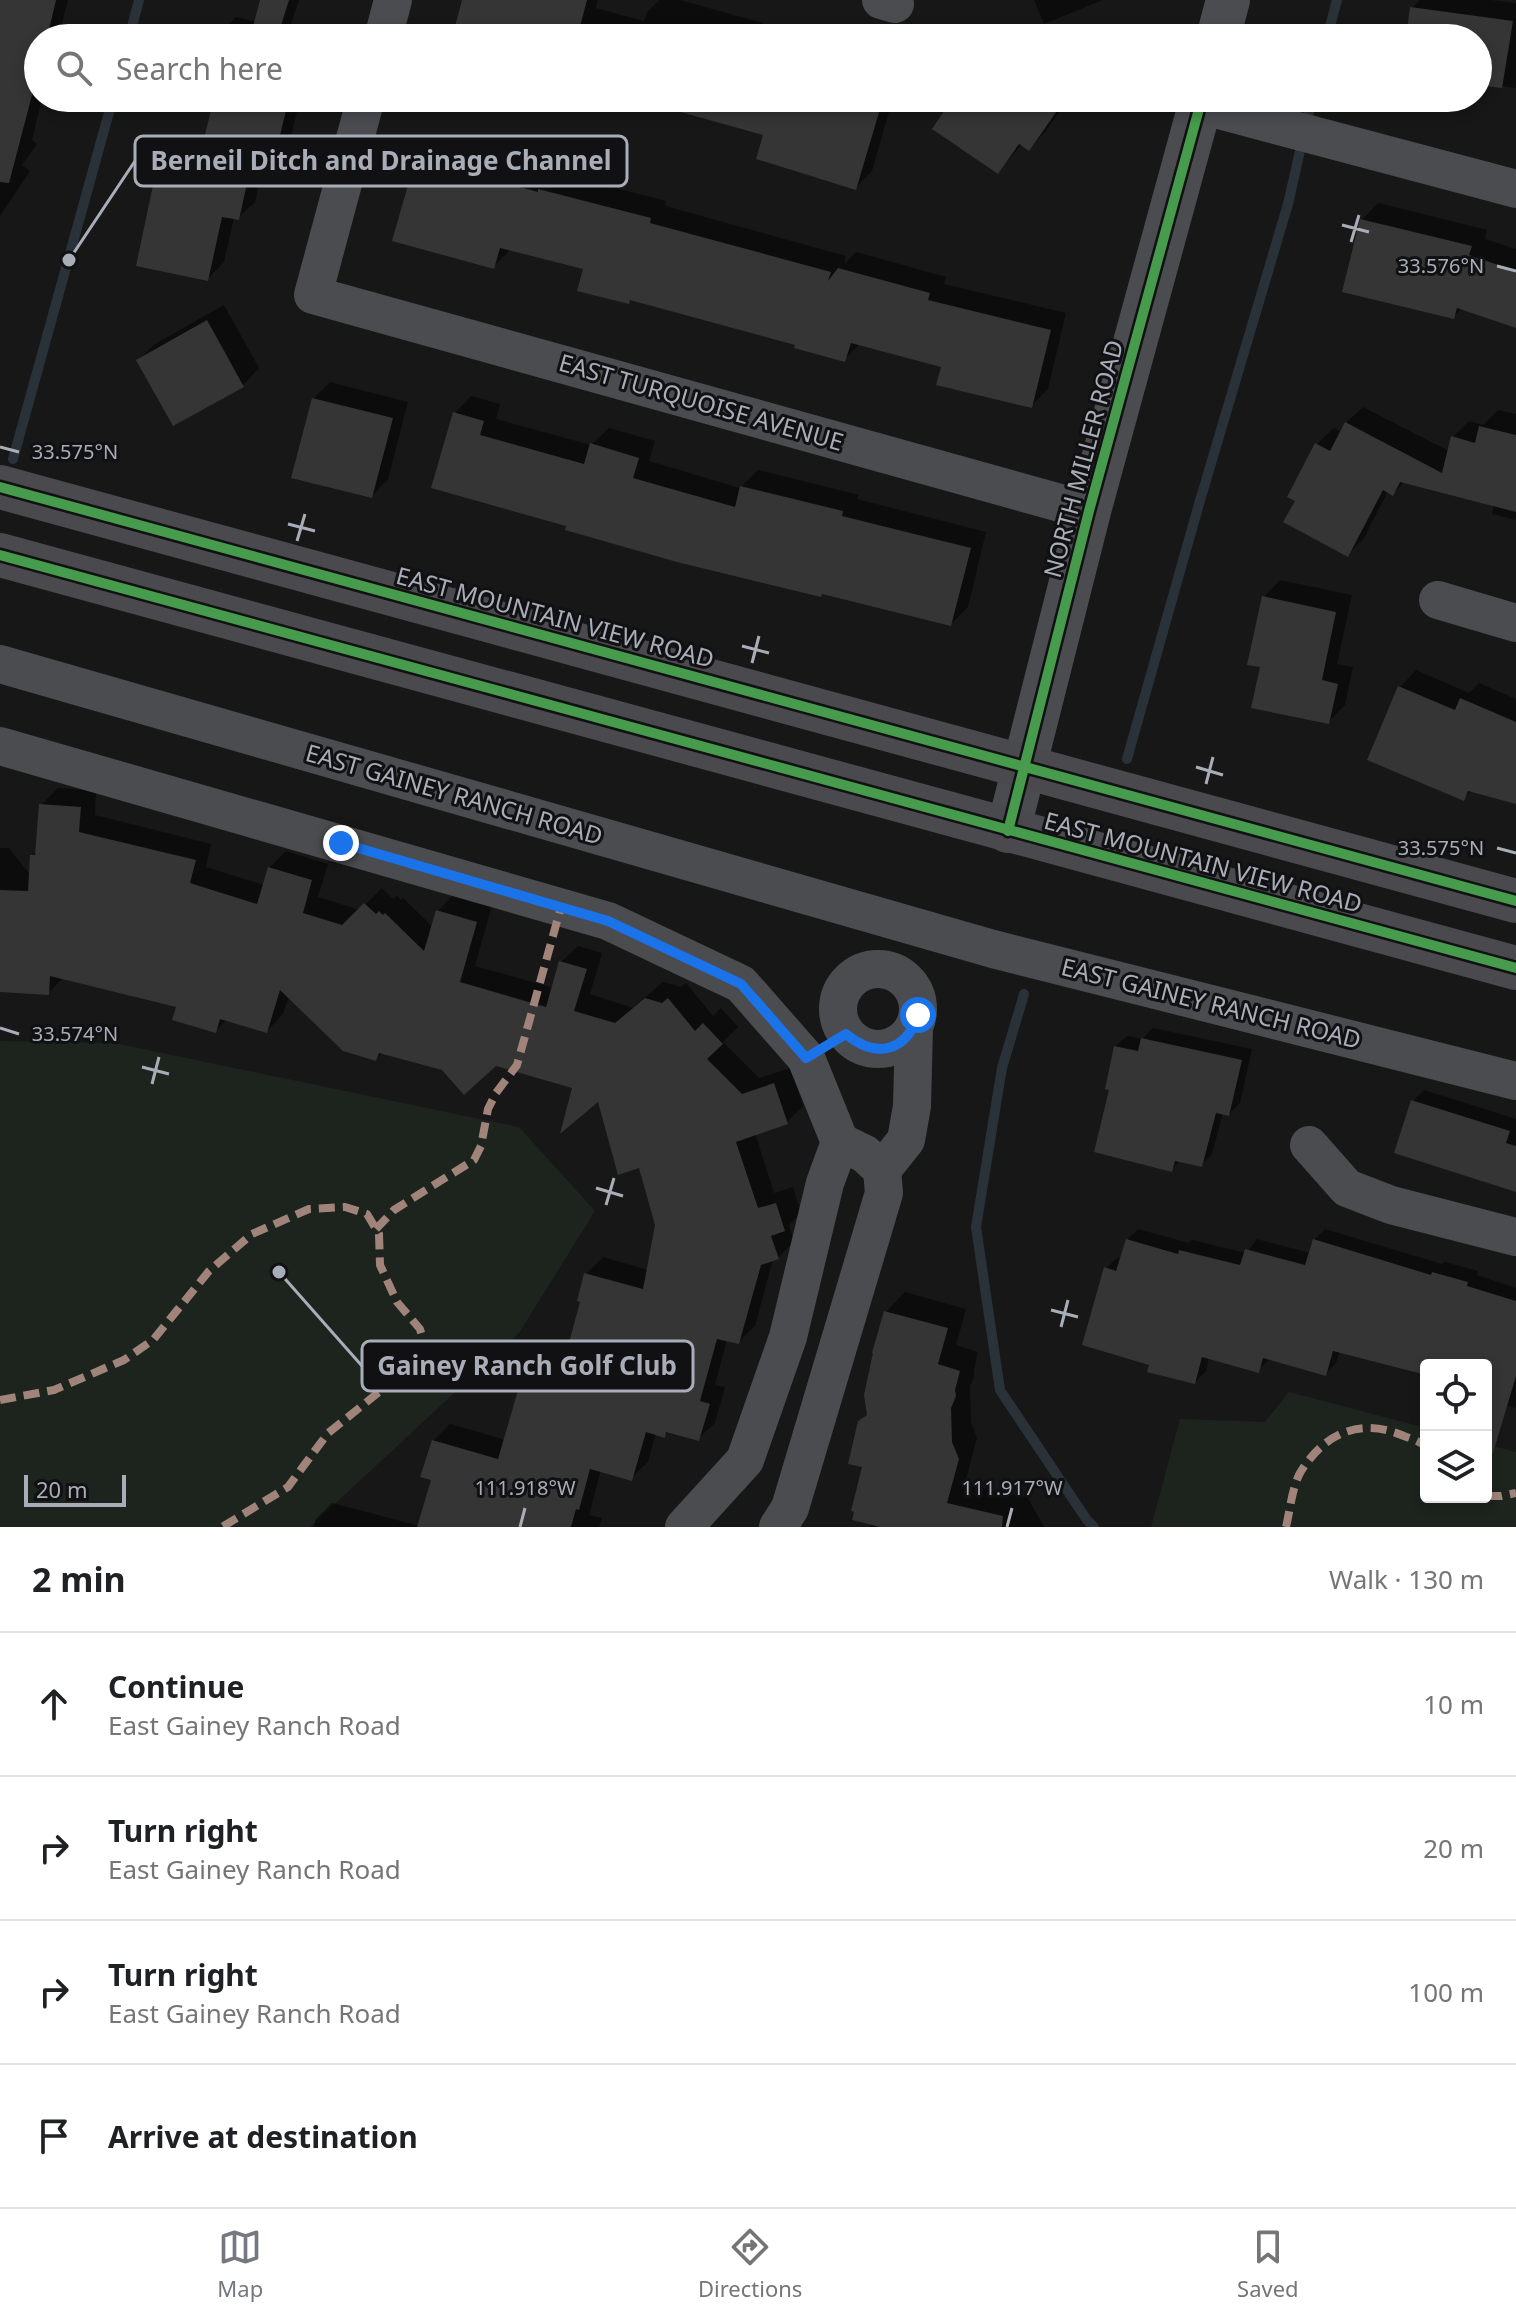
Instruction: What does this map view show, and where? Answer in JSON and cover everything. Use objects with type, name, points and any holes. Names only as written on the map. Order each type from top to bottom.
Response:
[{"type":"main road","name":"EAST MOUNTAIN VIEW ROAD","points":[[0,487],[1516,901]]},
{"type":"main road","name":"EAST MOUNTAIN VIEW ROAD","points":[[0,555],[1516,968]]},
{"type":"street","points":[[387,24],[393,0]]},
{"type":"street","points":[[1222,24],[1228,0]]},
{"type":"street","name":"EAST TURQUOISE AVENUE","points":[[362,112],[313,295],[1089,511]]},
{"type":"street","name":"NORTH MILLER ROAD","points":[[1008,831],[1089,511],[1198,112]]},
{"type":"street","points":[[1238,112],[1516,189]]},
{"type":"street","points":[[1438,600],[1516,623]]},
{"type":"street","name":"EAST GAINEY RANCH ROAD","points":[[0,664],[1099,977],[1516,1081]]},
{"type":"street","points":[[0,746],[608,921],[741,984],[806,1058],[840,1142],[825,1183],[790,1328],[745,1460],[690,1525]]},
{"type":"street","points":[[894,972],[908,924]]},
{"type":"street","points":[[882,1170],[906,1140],[912,1106],[914,1028],[918,1002],[914,989],[905,979],[881,969],[868,970],[856,976],[840,996],[840,1023],[856,1043],[882,1050],[906,1039],[914,1028]]},
{"type":"street","points":[[806,1058],[846,1034]]},
{"type":"street","points":[[778,1527],[790,1508],[884,1193],[882,1170],[865,1154],[840,1142]]},
{"type":"street","points":[[1309,1145],[1347,1188],[1391,1205],[1516,1237]]},
{"type":"street","points":[[790,1328],[840,1339]]},
{"type":"shaded area","points":[[0,1041],[114,1043],[519,1127],[595,1211],[519,1333],[310,1527],[0,1527]]},
{"type":"shaded area","points":[[1289,1392],[1420,1426],[1420,1503],[1492,1503],[1492,1446],[1516,1452],[1516,1527],[1151,1527],[1180,1419],[1265,1422]]},
{"type":"building","points":[[0,0],[56,0],[50,24],[24,24],[24,112],[28,112],[9,183],[0,182]]},
{"type":"building","points":[[260,0],[289,0],[281,24],[254,24]]},
{"type":"building","points":[[462,0],[587,0],[581,24],[456,24]]},
{"type":"building","points":[[1410,7],[1513,21],[1502,88],[1492,87],[1492,24],[1408,24]]},
{"type":"building","points":[[211,112],[286,112],[276,152],[255,147],[239,220],[222,217],[208,281],[136,266],[156,171],[194,179]]},
{"type":"building","points":[[681,112],[879,112],[856,190],[756,159],[763,135]]},
{"type":"building","points":[[944,112],[1056,112],[1029,151],[1019,144],[998,174],[932,129]]},
{"type":"building","points":[[416,157],[538,192],[538,189],[651,218],[650,223],[831,272],[828,281],[838,268],[930,293],[928,300],[1051,330],[1032,408],[936,385],[941,367],[851,343],[845,362],[794,348],[795,345],[630,300],[629,304],[577,291],[583,269],[500,248],[494,269],[392,241]]},
{"type":"building","points":[[1360,219],[1472,246],[1469,255],[1516,271],[1516,328],[1457,308],[1454,319],[1342,292]]},
{"type":"building","points":[[207,320],[244,387],[173,426],[136,360]]},
{"type":"building","points":[[312,398],[393,418],[372,498],[291,478]]},
{"type":"building","points":[[453,412],[484,421],[480,435],[584,464],[590,443],[639,458],[633,478],[735,507],[740,486],[843,511],[842,516],[971,548],[951,626],[677,562],[565,530],[566,526],[431,488]]},
{"type":"building","points":[[1345,422],[1442,473],[1451,436],[1475,443],[1479,426],[1516,435],[1516,512],[1400,482],[1393,496],[1383,490],[1348,557],[1283,522],[1295,501],[1287,497],[1315,443],[1330,451]]},
{"type":"building","points":[[1262,596],[1336,612],[1322,680],[1338,684],[1329,724],[1251,708],[1260,667],[1247,665]]},
{"type":"building","points":[[1398,686],[1455,710],[1460,698],[1516,722],[1516,804],[1468,791],[1464,801],[1367,760]]},
{"type":"building","points":[[39,804],[81,807],[79,832],[196,860],[190,883],[257,904],[268,867],[312,880],[303,913],[342,925],[364,903],[376,914],[379,911],[383,915],[385,913],[424,951],[436,910],[477,922],[460,982],[546,1007],[559,961],[587,969],[574,1011],[615,1023],[645,998],[662,1003],[668,998],[695,1031],[703,1023],[723,1044],[707,1059],[742,1094],[774,1083],[788,1124],[736,1142],[758,1208],[776,1203],[785,1231],[771,1236],[779,1259],[761,1265],[739,1344],[717,1339],[700,1401],[710,1404],[699,1441],[666,1432],[665,1438],[646,1432],[632,1481],[590,1469],[571,1527],[417,1527],[431,1480],[420,1477],[432,1440],[498,1459],[523,1373],[533,1369],[560,1376],[580,1302],[577,1301],[584,1273],[643,1289],[655,1225],[639,1168],[618,1175],[598,1102],[560,1134],[572,1088],[496,1066],[464,1095],[442,1070],[379,1053],[376,1061],[343,1051],[280,990],[267,1033],[220,1019],[216,1033],[172,1020],[176,1007],[50,976],[49,995],[0,992],[0,890],[28,891],[30,855],[35,855]]},
{"type":"building","points":[[1141,1038],[1242,1060],[1229,1116],[1216,1113],[1202,1167],[1175,1161],[1172,1172],[1094,1152],[1109,1090],[1105,1089],[1114,1046],[1138,1051]]},
{"type":"building","points":[[1411,1100],[1510,1131],[1506,1143],[1516,1146],[1516,1192],[1394,1153]]},
{"type":"building","points":[[1126,1239],[1178,1254],[1179,1250],[1240,1265],[1245,1249],[1305,1265],[1313,1239],[1431,1275],[1432,1272],[1468,1282],[1467,1286],[1516,1301],[1516,1376],[1493,1453],[1492,1359],[1420,1359],[1420,1373],[1333,1351],[1326,1376],[1263,1358],[1259,1373],[1202,1357],[1195,1384],[1147,1372],[1149,1365],[1082,1345],[1104,1267],[1116,1271]]},
{"type":"building","points":[[884,1311],[948,1328],[938,1364],[960,1371],[951,1408],[952,1442],[959,1459],[947,1503],[1003,1516],[1002,1527],[880,1527],[852,1520],[854,1512],[851,1511],[862,1467],[848,1464],[858,1421],[867,1415],[864,1395]]},
{"type":"waterway","points":[[133,24],[139,0]]},
{"type":"waterway","points":[[1331,24],[1337,0]]},
{"type":"waterway","points":[[13,459],[109,112]]},
{"type":"waterway","points":[[1127,759],[1288,204],[1309,112]]},
{"type":"waterway","points":[[1024,994],[1002,1068],[976,1227],[1000,1390],[1094,1527]]},
{"type":"marked path","points":[[376,1229],[394,1210],[474,1160],[481,1146],[488,1109],[517,1065],[561,907]]},
{"type":"marked path","points":[[0,1400],[54,1390],[124,1360],[153,1340],[209,1271],[252,1234],[309,1209],[345,1207],[367,1214],[379,1234],[380,1265],[397,1302],[420,1329],[424,1343],[419,1360],[328,1433],[288,1487],[222,1527]]},
{"type":"marked path","points":[[1286,1527],[1300,1473],[1320,1448],[1332,1439],[1344,1432],[1373,1428],[1388,1430],[1420,1443]]},
{"type":"marked path","points":[[1492,1496],[1516,1493]]},
{"type":"cycle path","points":[[1008,831],[1089,511],[1198,112]]},
{"type":"cycle path","points":[[0,487],[1516,901]]},
{"type":"cycle path","points":[[0,555],[1516,968]]},
{"type":"place","name":"Berneil Ditch and Drainage Channel","points":[[69,260]]},
{"type":"place","name":"Gainey Ranch Golf Club","points":[[279,1272]]},
{"type":"route","points":[[341,843],[608,921],[741,984],[806,1058],[846,1034],[856,1043],[869,1048],[882,1050],[895,1046],[906,1039],[918,1015]]}]
